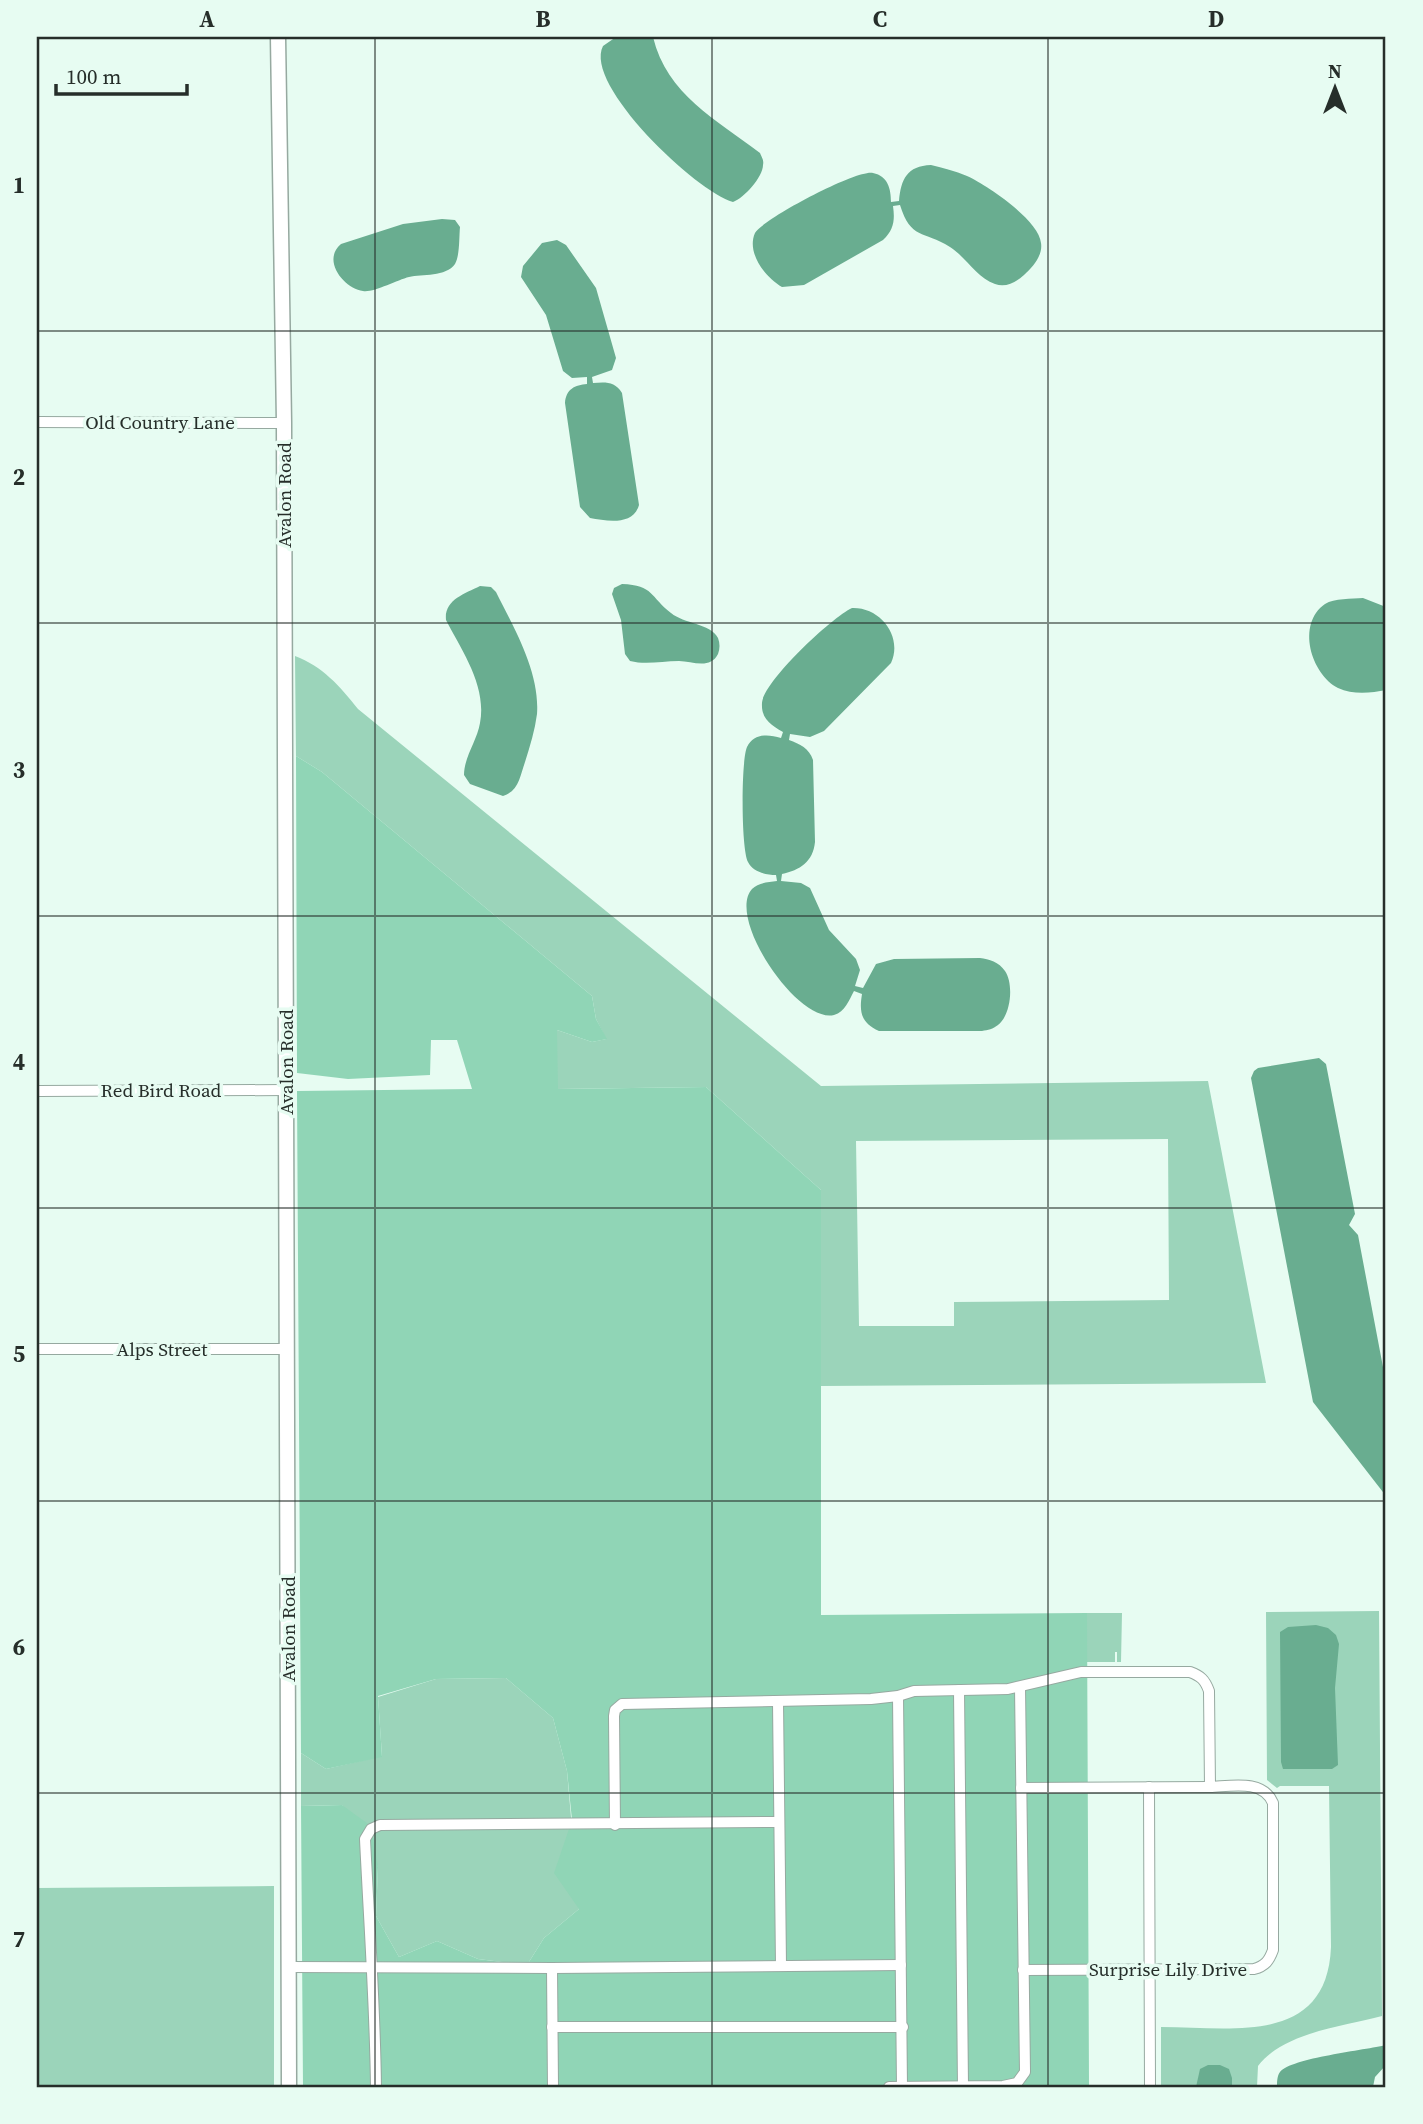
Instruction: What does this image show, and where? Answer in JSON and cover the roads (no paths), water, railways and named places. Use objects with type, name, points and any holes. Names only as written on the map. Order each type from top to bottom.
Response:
[{"type":"main road","name":"Avalon Road","points":[[278,37],[284,423],[289,2087]]},
{"type":"street","name":"Old Country Lane","points":[[37,422],[284,423]]},
{"type":"street","name":"Red Bird Road","points":[[37,1091],[286,1090]]},
{"type":"street","name":"Alps Street","points":[[37,1349],[287,1349]]},
{"type":"street","points":[[615,1825],[614,1716],[615,1710],[622,1704],[778,1702],[898,1696],[914,1691],[1020,1687],[1081,1672],[1190,1672],[1205,1680],[1209,1691],[1210,1787],[1021,1788]]},
{"type":"street","points":[[889,2087],[963,2087],[1017,2083],[1025,2072],[1020,1687]]},
{"type":"street","points":[[959,1690],[963,2087]]},
{"type":"street","points":[[898,1696],[902,2087]]},
{"type":"street","points":[[778,1702],[781,1965]]},
{"type":"street","name":"Surprise Lily Drive","points":[[1023,1970],[1254,1969],[1269,1961],[1273,1950],[1273,1803],[1264,1791],[1252,1786],[1210,1787]]},
{"type":"street","points":[[1149,1787],[1150,2087]]},
{"type":"street","points":[[376,2087],[374,1991],[370,1968],[365,1839],[371,1829],[380,1825],[778,1822]]},
{"type":"street","points":[[288,1967],[901,1965]]},
{"type":"street","points":[[552,1968],[553,2087]]},
{"type":"street","points":[[552,2027],[903,2026]]}]
